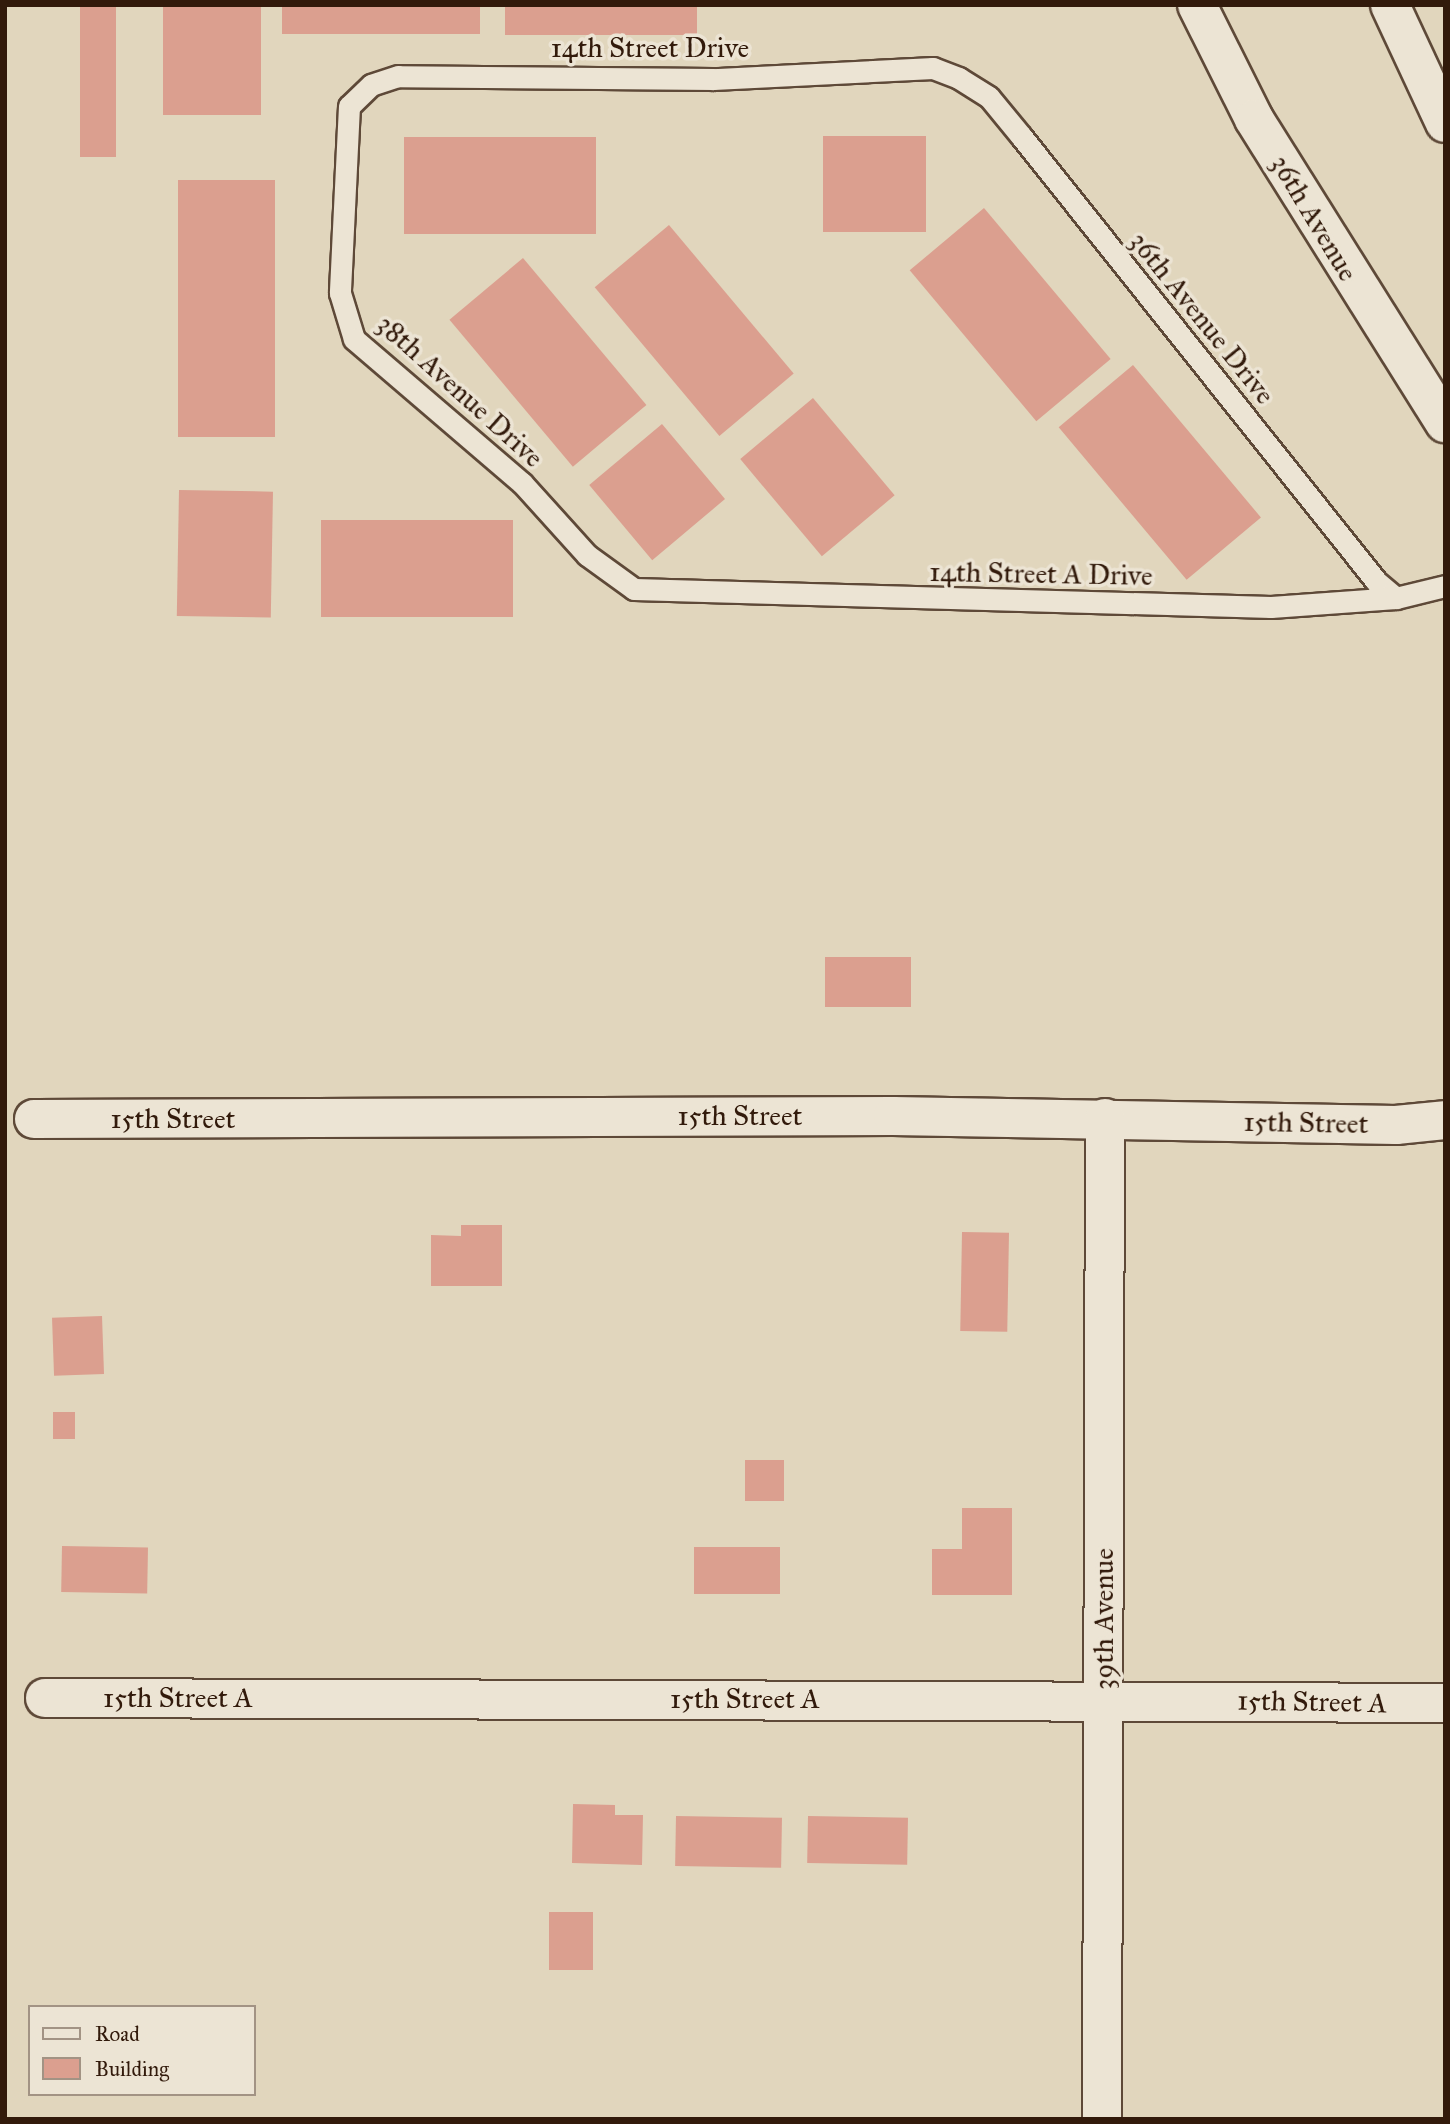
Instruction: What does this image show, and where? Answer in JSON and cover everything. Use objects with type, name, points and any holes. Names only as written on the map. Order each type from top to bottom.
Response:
[{"type":"street","name":"36th Avenue","points":[[1197,5],[1261,131],[1445,422]]},
{"type":"street","points":[[1390,5],[1445,123]]},
{"type":"street","name":"15th Street","points":[[34,1119],[1105,1118],[1396,1125],[1445,1120]]},
{"type":"street","name":"39th Avenue","points":[[1102,2119],[1105,1118]]},
{"type":"street","name":"15th Street A","points":[[45,1698],[1445,1703]]},
{"type":"lane","name":"14th Street Drive","points":[[349,106],[371,85],[398,76],[713,79],[933,68],[959,78]]},
{"type":"lane","name":"36th Avenue Drive","points":[[959,78],[989,97],[1376,581],[1396,598]]},
{"type":"lane","name":"38th Avenue Drive","points":[[349,106],[340,292],[355,339],[522,484],[587,555],[634,589]]},
{"type":"lane","name":"14th Street A Drive","points":[[634,589],[1271,607],[1396,598],[1445,586]]},
{"type":"building","points":[[80,5],[116,5],[116,157],[80,157]]},
{"type":"building","points":[[163,5],[261,5],[261,115],[163,115]]},
{"type":"building","points":[[282,5],[480,5],[480,34],[282,34]]},
{"type":"building","points":[[505,5],[697,5],[697,35],[505,35]]},
{"type":"building","points":[[823,136],[926,136],[926,232],[823,232]]},
{"type":"building","points":[[404,137],[596,137],[596,234],[404,234]]},
{"type":"building","points":[[178,180],[275,180],[275,437],[178,437]]},
{"type":"building","points":[[984,208],[1111,359],[1036,421],[910,270]]},
{"type":"building","points":[[669,225],[794,374],[719,436],[595,287]]},
{"type":"building","points":[[523,258],[646,405],[573,467],[449,320]]},
{"type":"building","points":[[1133,365],[1261,517],[1187,580],[1059,427]]},
{"type":"building","points":[[813,398],[895,495],[822,556],[740,459]]},
{"type":"building","points":[[662,424],[725,499],[652,560],[589,485]]},
{"type":"building","points":[[179,490],[273,492],[271,618],[177,616]]},
{"type":"building","points":[[321,520],[513,520],[513,617],[321,617]]},
{"type":"building","points":[[825,957],[911,957],[911,1007],[825,1007]]},
{"type":"building","points":[[461,1225],[502,1225],[502,1286],[431,1286],[431,1235],[461,1236]]},
{"type":"building","points":[[962,1232],[1009,1233],[1007,1332],[960,1331]]},
{"type":"building","points":[[102,1316],[104,1374],[54,1376],[52,1318]]},
{"type":"building","points":[[53,1412],[75,1412],[75,1439],[53,1439]]},
{"type":"building","points":[[745,1460],[784,1460],[784,1501],[745,1501]]},
{"type":"building","points":[[962,1508],[1012,1508],[1012,1595],[932,1595],[932,1549],[962,1549]]},
{"type":"building","points":[[62,1546],[148,1548],[147,1593],[61,1592]]},
{"type":"building","points":[[694,1547],[780,1547],[780,1594],[694,1594]]},
{"type":"building","points":[[573,1804],[615,1805],[615,1815],[643,1815],[642,1865],[572,1863]]},
{"type":"building","points":[[676,1816],[782,1818],[781,1868],[675,1866]]},
{"type":"building","points":[[808,1816],[908,1818],[907,1865],[807,1863]]},
{"type":"building","points":[[549,1912],[593,1912],[593,1970],[549,1970]]}]
